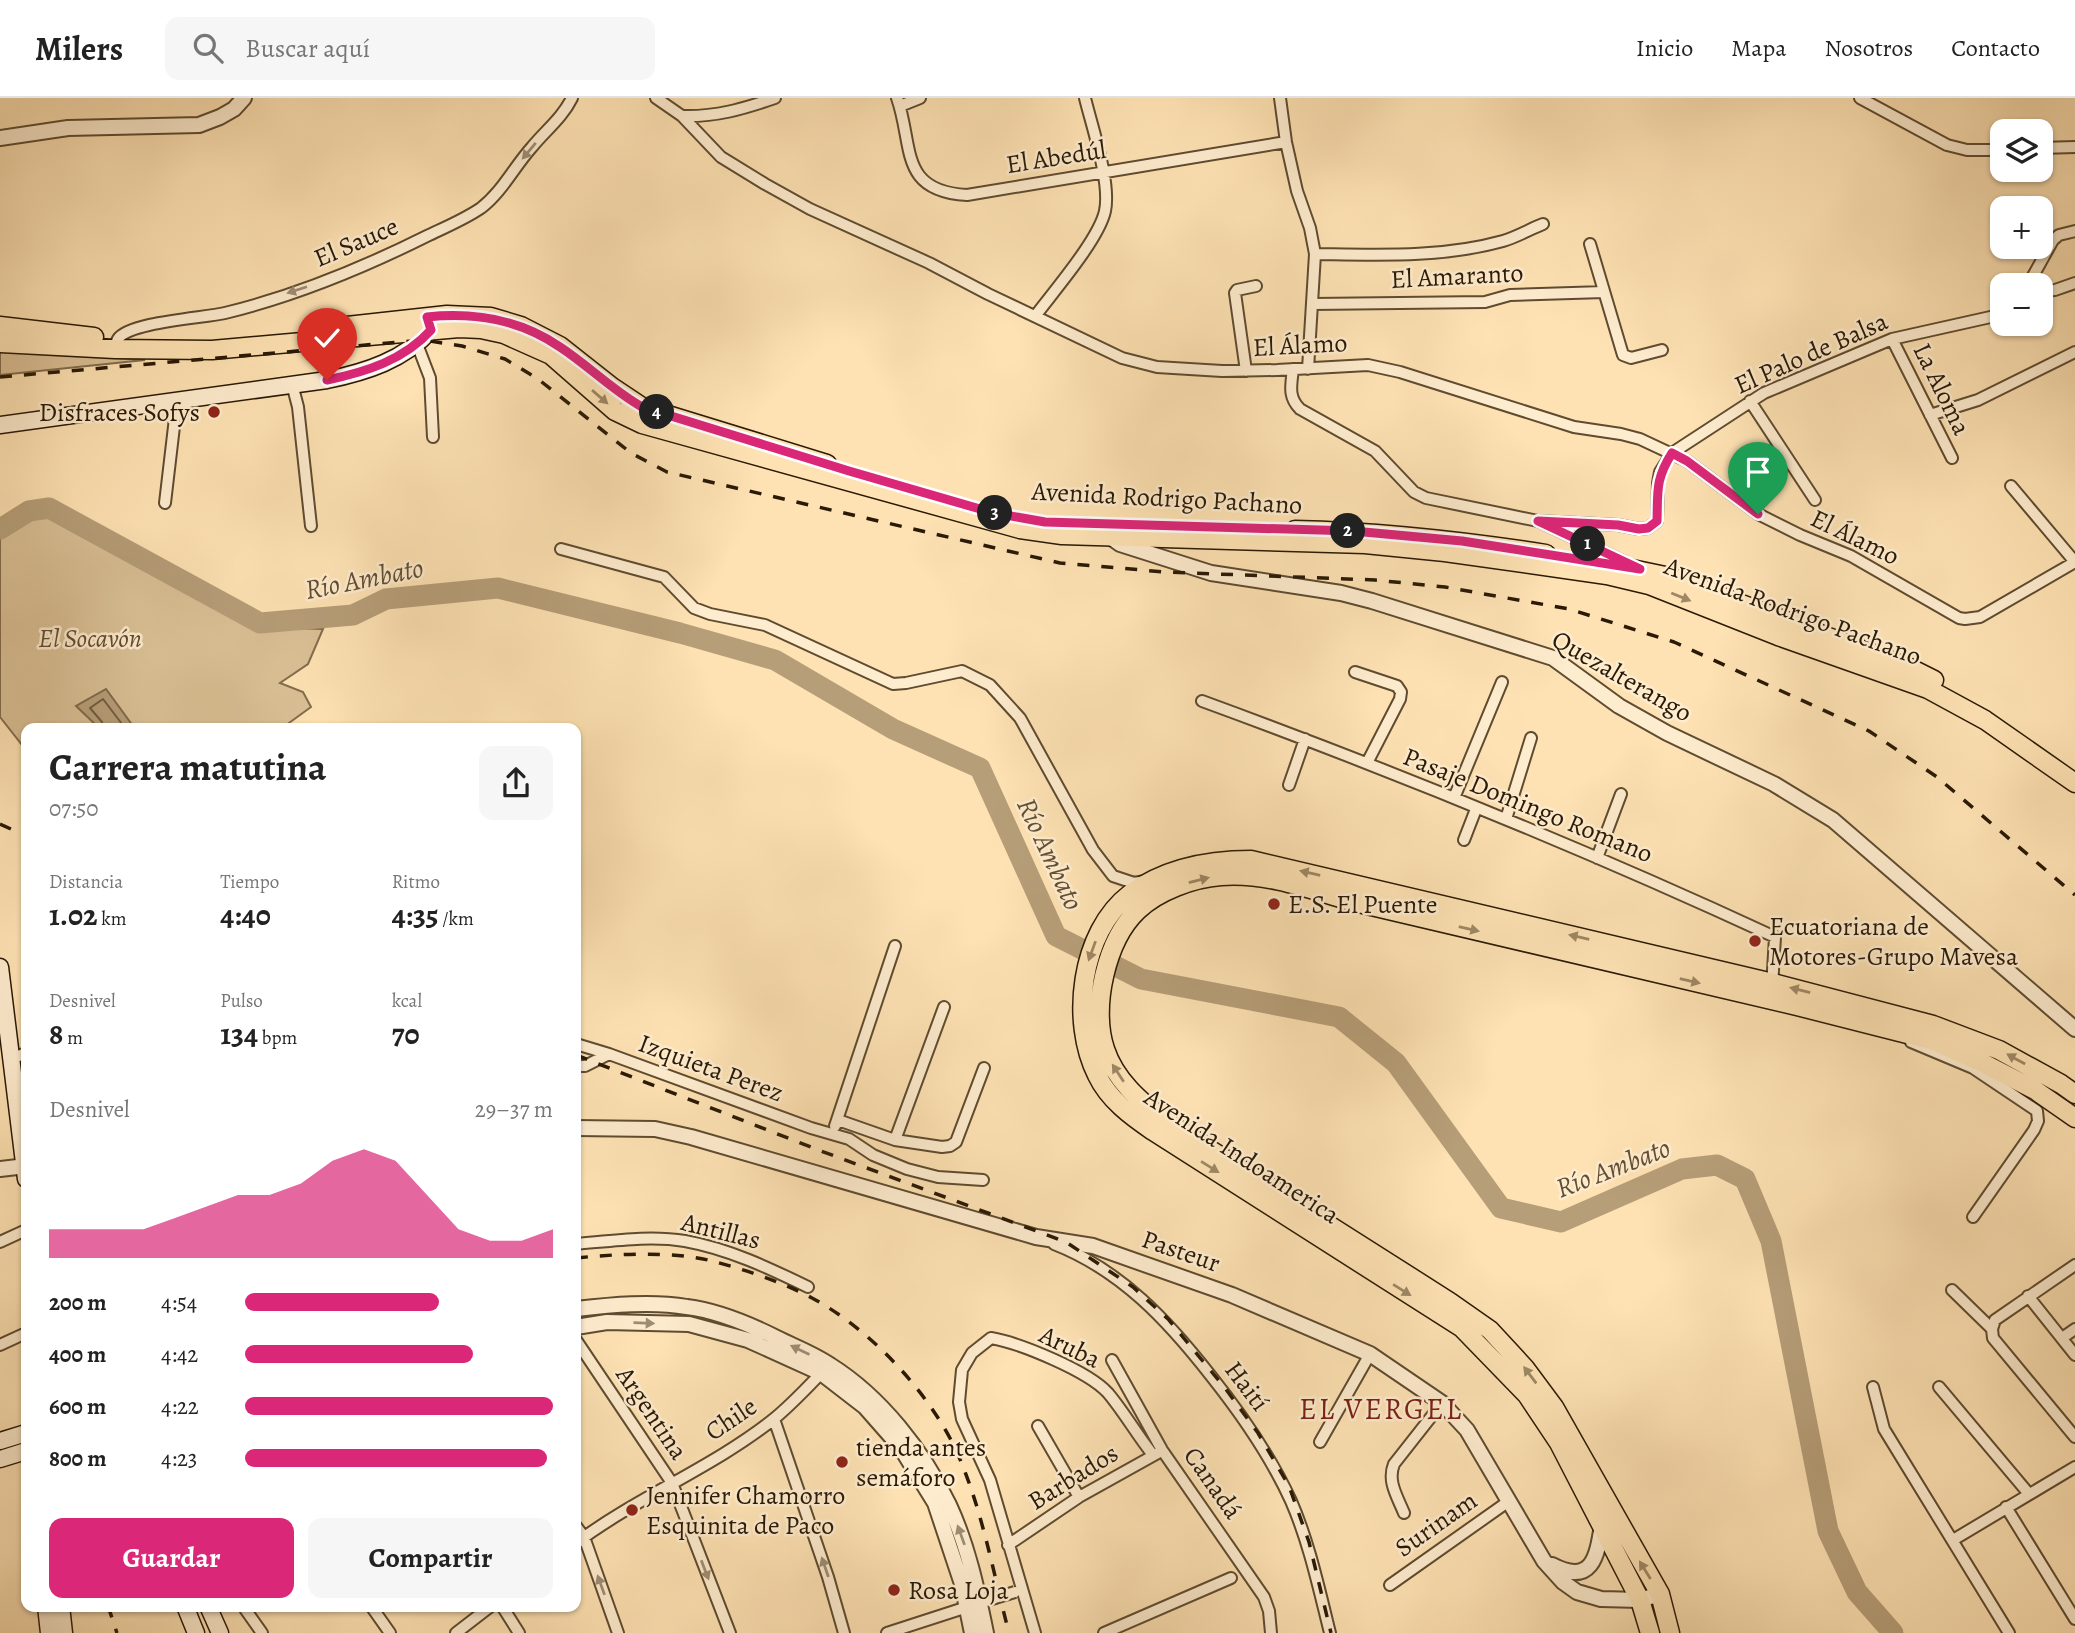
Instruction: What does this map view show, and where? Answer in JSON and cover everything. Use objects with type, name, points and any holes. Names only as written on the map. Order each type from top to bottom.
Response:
[{"type":"main road","name":"Avenida Rodrigo Pachano","points":[[0,343],[116,344],[226,338],[429,323],[480,316],[521,326],[560,346],[625,397],[642,407],[994,513],[1045,522],[1353,531],[1462,541],[1640,569],[1702,589],[1910,668],[1990,710],[2075,770]]},
{"type":"main road","name":"Avenida Rodrigo Pachano","points":[[429,323],[481,329],[524,341],[551,355],[615,411],[642,424],[1020,529],[1062,535],[1365,544],[1445,552],[1607,575],[1649,585],[1778,636],[1928,689],[1985,720],[2075,783]]},
{"type":"main road","points":[[0,425],[327,380],[369,370],[418,345],[429,323]]},
{"type":"main road","name":"Avenida Rodrigo Pachano","points":[[0,326],[116,344]]},
{"type":"main road","name":"Avenida Indoamerica","points":[[1670,1633],[1660,1594],[1553,1406],[1525,1368],[1490,1330],[1450,1302],[1159,1126],[1123,1110],[1097,1077],[1084,1044],[1084,977],[1091,950],[1105,923],[1134,902],[1158,878],[1196,864],[1251,860],[1772,991],[1841,1017],[1931,1040],[2035,1090],[2075,1118]]},
{"type":"main road","name":"Avenida Indoamerica","points":[[1134,902],[1193,881],[1246,875],[1933,1024],[1999,1050],[2075,1094]]},
{"type":"main road","points":[[0,967],[21,1131]]},
{"type":"main road","name":"Avenida Indoamerica","points":[[1159,1126],[1462,1328],[1527,1395],[1559,1443],[1602,1525],[1640,1600],[1650,1633]]},
{"type":"main road","points":[[0,1441],[21,1435]]},
{"type":"main road","points":[[0,1459],[21,1453]]},
{"type":"main road","points":[[49,1633],[53,1612]]},
{"type":"main road","points":[[56,1612],[64,1633]]},
{"type":"main road","points":[[188,1612],[196,1633]]},
{"type":"main road","points":[[211,1612],[220,1633]]},
{"type":"street","points":[[0,138],[68,128],[199,125],[234,109],[244,98]]},
{"type":"street","name":"El Sauce","points":[[116,344],[128,331],[142,326],[225,313],[313,285],[399,250],[464,217],[480,208],[496,193],[532,146],[555,124],[572,98]]},
{"type":"street","name":"El Álamo","points":[[656,98],[682,116],[721,157],[765,184],[810,209],[929,263],[1122,358],[1157,367],[1245,371],[1356,365],[1381,367],[1574,427],[1640,439],[1687,461],[1758,514],[1851,556],[1959,618],[1980,617],[2075,562]]},
{"type":"street","points":[[682,116],[704,117],[746,103],[775,98]]},
{"type":"street","points":[[899,102],[920,98]]},
{"type":"street","points":[[1036,315],[1076,263],[1102,220],[1106,201],[1103,173],[1085,98]]},
{"type":"street","points":[[1280,98],[1286,142],[1315,254],[1308,369]]},
{"type":"street","points":[[1860,98],[1947,145],[1967,150],[1990,150]]},
{"type":"street","name":"El Abedúl","points":[[899,102],[909,156],[919,176],[938,190],[967,195],[1286,142]]},
{"type":"street","points":[[2053,148],[2075,147]]},
{"type":"street","points":[[1315,254],[1411,256],[1469,249],[1507,240],[1543,224]]},
{"type":"street","points":[[2035,273],[2053,240],[2059,235],[2075,231]]},
{"type":"street","points":[[1590,244],[1623,355],[1631,358],[1662,350]]},
{"type":"street","points":[[2053,290],[2075,283]]},
{"type":"street","points":[[1245,371],[1235,293],[1237,290],[1256,286]]},
{"type":"street","name":"El Amaranto","points":[[1312,304],[1485,302],[1510,295],[1604,292]]},
{"type":"street","name":"El Palo de Balsa","points":[[1672,453],[1764,393],[1892,339],[1990,317]]},
{"type":"street","name":"La Aloma","points":[[1892,339],[1952,458]]},
{"type":"street","points":[[418,345],[430,378],[433,437]]},
{"type":"street","points":[[1930,415],[1978,400],[2075,352]]},
{"type":"street","points":[[1293,369],[1291,394],[1293,402],[1300,409],[1375,451],[1414,492],[1426,498],[1538,521],[1618,525],[1639,529],[1654,525],[1657,521],[1660,471],[1672,453]]},
{"type":"street","points":[[292,384],[299,407],[312,526]]},
{"type":"street","points":[[165,503],[177,401]]},
{"type":"street","points":[[1750,401],[1815,500]]},
{"type":"street","points":[[2011,486],[2075,562]]},
{"type":"street","points":[[1538,521],[1640,569]]},
{"type":"street","name":"Quezalterango","points":[[1106,535],[1120,544],[1212,573],[1341,593],[1553,658],[1619,706],[1667,733],[1774,784],[1833,820],[2075,1029]]},
{"type":"street","points":[[561,549],[664,578],[694,608],[710,614],[765,625],[893,684],[962,671],[990,685],[1020,718],[1093,850],[1112,876],[1134,883],[1158,878]]},
{"type":"street","points":[[1355,672],[1397,686],[1401,692],[1400,699],[1367,763]]},
{"type":"street","points":[[1454,798],[1502,682]]},
{"type":"street","name":"Pasaje Domingo Romano","points":[[1202,701],[1367,763],[1476,809],[1506,818],[1654,881],[1775,937],[1772,991]]},
{"type":"street","points":[[1506,818],[1531,738]]},
{"type":"street","points":[[1289,785],[1305,739]]},
{"type":"street","points":[[1597,858],[1621,794]]},
{"type":"street","points":[[1464,840],[1476,809]]},
{"type":"street","points":[[831,1133],[838,1120],[895,946]]},
{"type":"street","points":[[895,1140],[944,1007]]},
{"type":"street","points":[[1841,1017],[1847,1026],[1911,1042],[1973,1068],[2036,1111],[2038,1121],[2034,1130],[1973,1217]]},
{"type":"street","name":"Izquieta Perez","points":[[581,1046],[811,1128],[849,1139],[873,1156],[907,1169],[939,1177],[983,1180]]},
{"type":"street","points":[[581,1066],[609,1054]]},
{"type":"street","points":[[838,1120],[895,1140],[950,1146],[956,1142],[984,1068]]},
{"type":"street","name":"Pasteur","points":[[581,1128],[656,1129],[691,1137],[1036,1237],[1093,1246],[1220,1290],[1370,1354],[1442,1403],[1467,1430],[1545,1561],[1563,1582],[1577,1592],[1601,1599],[1640,1600],[1660,1594]]},
{"type":"street","points":[[0,1169],[21,1164]]},
{"type":"street","points":[[0,1242],[21,1232]]},
{"type":"street","name":"Haití","points":[[1036,1237],[1061,1247],[1116,1277],[1147,1302],[1233,1404],[1272,1461],[1292,1503],[1314,1570],[1330,1633]]},
{"type":"street","name":"Antillas","points":[[581,1244],[639,1240],[683,1241],[729,1253],[767,1267],[808,1287]]},
{"type":"street","points":[[2075,1265],[1995,1320],[1992,1329],[1993,1338],[2075,1437]]},
{"type":"street","points":[[1952,1290],[1992,1329]]},
{"type":"street","points":[[2028,1296],[2075,1354]]},
{"type":"street","points":[[581,1308],[600,1306],[687,1307],[751,1325],[825,1369],[865,1407],[901,1448],[935,1503],[962,1584],[986,1633]]},
{"type":"street","points":[[581,1326],[607,1322],[689,1324],[748,1340],[825,1369]]},
{"type":"street","points":[[2062,1338],[2075,1329]]},
{"type":"street","points":[[0,1345],[21,1335]]},
{"type":"street","name":"Aruba","points":[[1008,1545],[990,1480],[962,1419],[959,1402],[962,1370],[979,1346],[991,1338],[1069,1365],[1106,1391],[1158,1452]]},
{"type":"street","name":"Argentina","points":[[581,1347],[672,1483],[730,1633]]},
{"type":"street","points":[[1320,1443],[1370,1354]]},
{"type":"street","name":"Canadá","points":[[1112,1360],[1158,1452],[1264,1597],[1269,1611],[1271,1633]]},
{"type":"street","name":"Chile","points":[[581,1539],[732,1448],[774,1419],[825,1369]]},
{"type":"street","points":[[1872,1387],[1884,1429],[2009,1633]]},
{"type":"street","points":[[1939,1387],[2029,1494]]},
{"type":"street","points":[[1404,1513],[1390,1474],[1394,1464],[1442,1403]]},
{"type":"street","points":[[774,1419],[828,1577],[844,1633]]},
{"type":"street","points":[[1038,1426],[1079,1497]]},
{"type":"street","name":"Barbados","points":[[1008,1545],[1079,1497],[1158,1452]]},
{"type":"street","points":[[1953,1540],[2075,1467]]},
{"type":"street","name":"Surinam","points":[[1390,1585],[1509,1501]]},
{"type":"street","points":[[2007,1507],[2075,1619]]},
{"type":"street","points":[[1545,1561],[1566,1572],[1576,1572],[1588,1567],[1596,1559],[1602,1525]]},
{"type":"street","points":[[581,1542],[618,1633]]},
{"type":"street","points":[[1008,1545],[1019,1590],[1035,1633]]},
{"type":"street","points":[[1104,1633],[1231,1578]]},
{"type":"street","points":[[887,1633],[1019,1590]]},
{"type":"street","points":[[972,1633],[973,1603]]},
{"type":"street","points":[[247,1612],[262,1633]]},
{"type":"street","points":[[375,1612],[390,1633]]},
{"type":"street","points":[[456,1633],[483,1612]]},
{"type":"street","points":[[506,1612],[519,1633]]},
{"type":"green space","points":[[0,350],[145,360],[0,375]]},
{"type":"green space","name":"El Socavón","points":[[48,515],[72,524],[259,627],[323,629],[308,664],[280,683],[303,692],[311,707],[289,723],[21,723],[21,744],[0,717],[0,539],[31,517]]},
{"type":"water","points":[[106,689],[131,723],[94,723],[76,706]]},
{"type":"waterway","name":"Río Ambato","points":[[0,529],[29,511],[49,508],[260,623],[353,615],[386,599],[498,588],[680,633],[775,660],[893,729],[980,768],[1056,936],[1141,979],[1339,1017],[1396,1063],[1501,1208],[1561,1222],[1682,1169],[1717,1165],[1745,1179],[1771,1241],[1828,1531],[1857,1592],[1893,1633]]},
{"type":"railway","points":[[0,377],[423,340],[462,346],[505,359],[538,379],[631,453],[667,472],[1060,563],[1165,572],[1375,580],[1445,587],[1569,609],[1674,642],[1869,731],[1937,777],[2075,895]]},
{"type":"railway","points":[[0,824],[21,834]]},
{"type":"railway","points":[[581,1057],[821,1151],[1066,1242],[1133,1287],[1168,1319],[1225,1388],[1258,1433],[1289,1486],[1309,1542],[1331,1633]]},
{"type":"railway","points":[[581,1258],[676,1255],[735,1267],[812,1298],[834,1311],[876,1344],[930,1406],[956,1450],[980,1517],[1009,1633]]},
{"type":"railway","points":[[110,1612],[117,1633]]},
{"type":"place","name":"Disfraces Sofys","points":[[214,412]]},
{"type":"place","name":"E.S. El Puente","points":[[1274,904]]},
{"type":"place","name":"Ecuatoriana de Motores-Grupo Mavesa","points":[[1755,941]]},
{"type":"place","name":"tienda antes semáforo","points":[[842,1462]]},
{"type":"place","name":"Jennifer Chamorro Esquinita de Paco","points":[[632,1510]]},
{"type":"place","name":"Rosa Loja","points":[[894,1590]]},
{"type":"district","name":"EL VERGEL","points":[[1381,1409]]},
{"type":"route","points":[[327,380],[369,370],[414,347],[431,330],[427,317],[469,314],[491,317],[541,335],[642,407],[994,513],[1045,522],[1353,531],[1462,541],[1640,569],[1538,521],[1618,525],[1639,529],[1654,525],[1657,521],[1660,471],[1672,453],[1687,461],[1758,514]]}]
